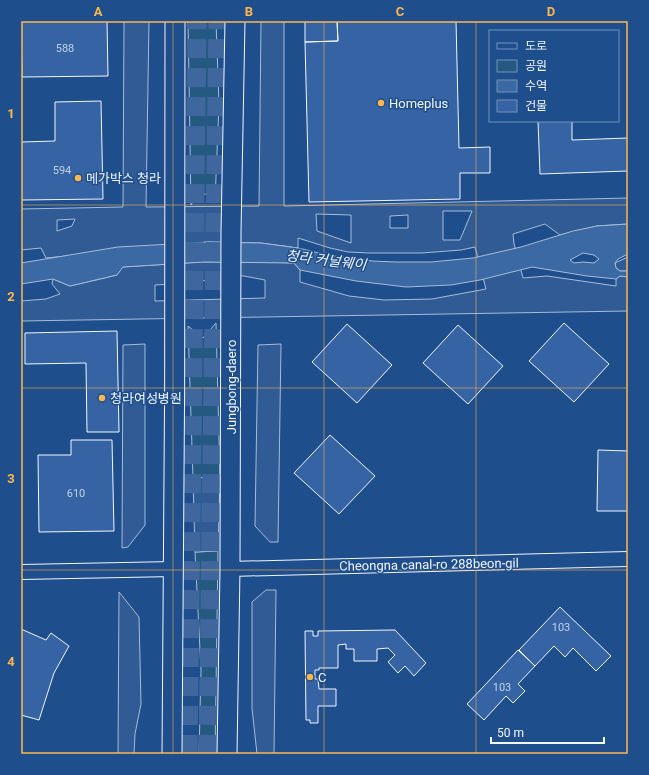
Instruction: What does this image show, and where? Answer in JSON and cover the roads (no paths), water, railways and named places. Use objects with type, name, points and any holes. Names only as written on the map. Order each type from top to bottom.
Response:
[{"type":"main road","points":[[172,754],[175,326],[175,21]]},
{"type":"main road","name":"Jungbong-daero","points":[[228,754],[231,206],[235,21]]},
{"type":"street","name":"Cheongna canal-ro 288beon-gil","points":[[230,569],[628,559]]},
{"type":"street","points":[[21,572],[174,569]]},
{"type":"water","name":"청라 커널웨이","points":[[628,224],[628,254],[618,259],[615,263],[616,268],[620,271],[628,271],[628,277],[620,276],[616,279],[587,276],[532,267],[480,280],[451,285],[406,287],[356,281],[300,270],[294,263],[204,262],[123,267],[117,275],[70,286],[53,279],[21,284],[21,263],[118,247],[208,242],[261,243],[298,248],[327,255],[372,261],[431,262],[473,258],[521,247],[573,231],[597,226]],"holes":[[[583,253],[594,255],[599,259],[594,263],[574,263],[570,260]]]},
{"type":"tunnel","points":[[188,754],[197,21]]},
{"type":"tunnel","points":[[208,754],[218,21]]},
{"type":"place","name":"Homeplus","points":[[381,103]]},
{"type":"place","name":"메가박스 청라","points":[[78,178]]},
{"type":"place","name":"청라여성병원","points":[[102,398]]},
{"type":"place","name":"C","points":[[310,677]]}]
